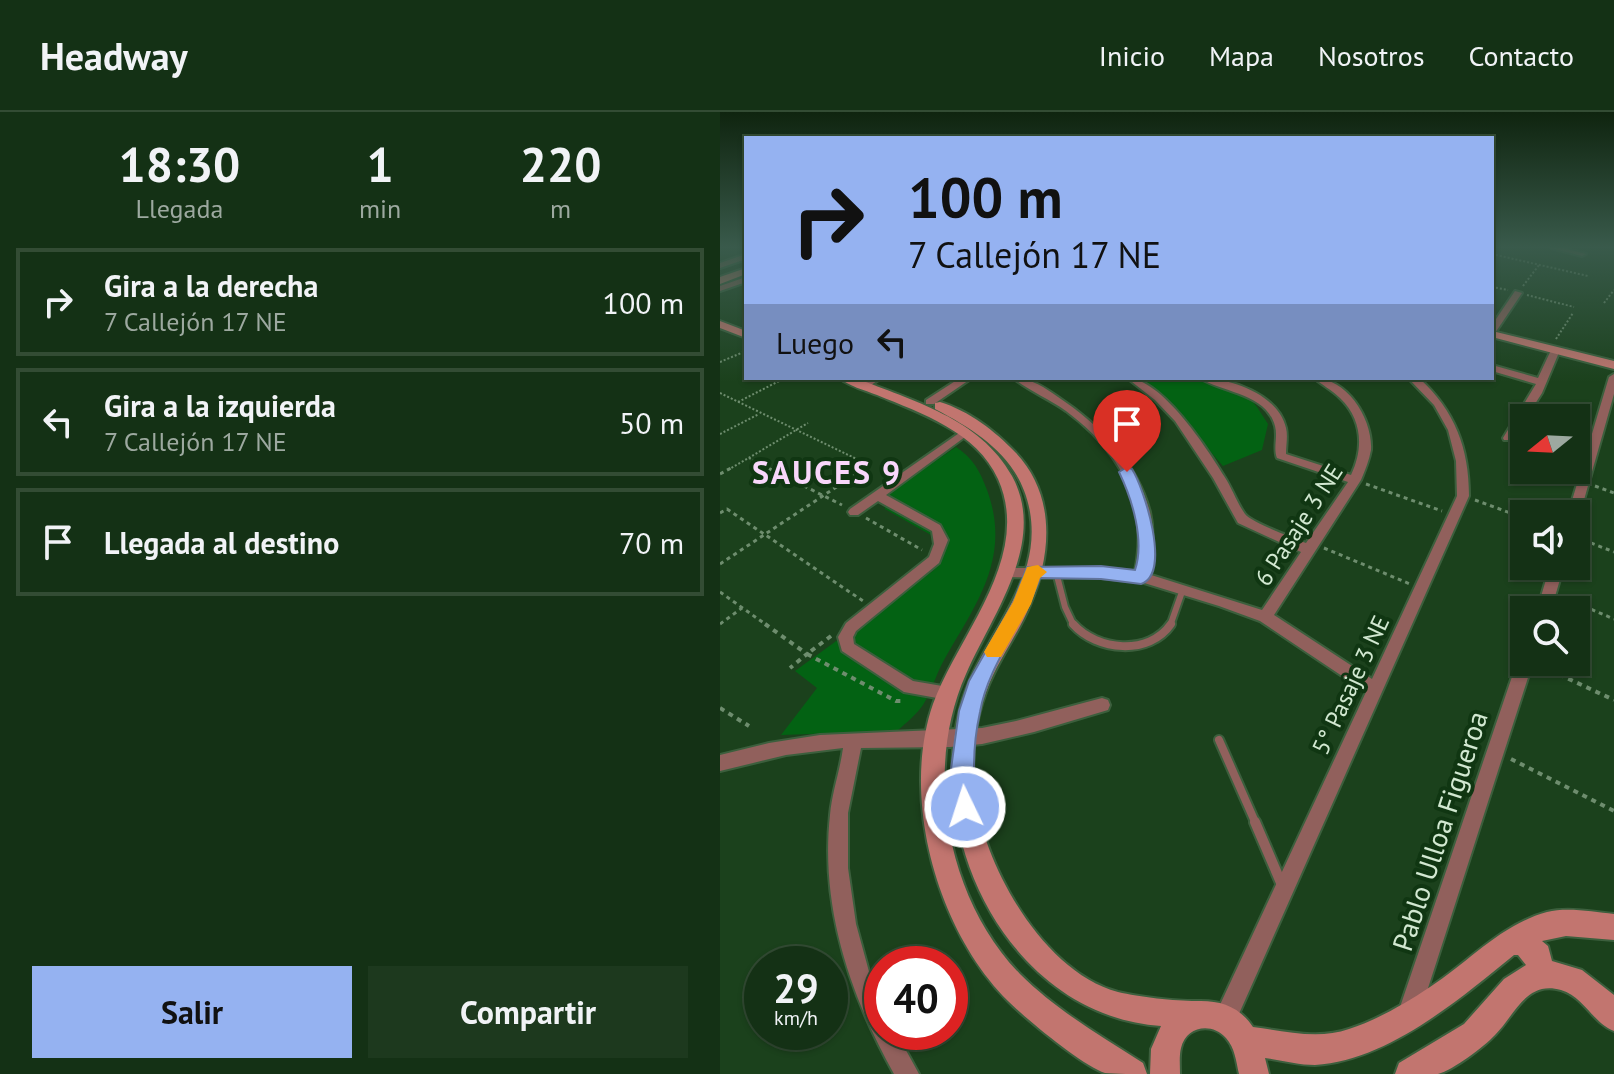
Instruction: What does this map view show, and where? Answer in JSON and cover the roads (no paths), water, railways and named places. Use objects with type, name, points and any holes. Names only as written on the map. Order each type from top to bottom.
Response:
[{"type":"street","points":[[1494,329],[1518,293]]},
{"type":"street","points":[[720,315],[744,325]]},
{"type":"street","points":[[720,324],[744,334]]},
{"type":"street","points":[[1494,333],[1614,365]]},
{"type":"street","points":[[1508,438],[1541,382],[1552,349]]},
{"type":"street","points":[[1494,369],[1541,382]]},
{"type":"street","points":[[1579,500],[1614,377]]},
{"type":"street","points":[[930,402],[964,380]]},
{"type":"street","points":[[1021,380],[1083,417],[1114,451],[1135,490],[1142,511],[1147,544],[1141,577]]},
{"type":"street","points":[[1135,380],[1179,419],[1217,475],[1242,520],[1311,546]]},
{"type":"street","points":[[1210,380],[1245,393],[1271,411],[1280,426],[1281,456],[1355,480]]},
{"type":"street","name":"6 Pasaje 3 NE","points":[[1265,617],[1355,480],[1365,458],[1364,424],[1351,401],[1322,380]]},
{"type":"street","name":"5° Pasaje 3 NE","points":[[1226,1017],[1463,496],[1462,451],[1450,420],[1438,402],[1415,380]]},
{"type":"street","points":[[869,385],[930,402],[980,425],[1004,445],[1023,469],[1031,486],[1038,523],[1033,572],[1022,604],[979,681],[964,738],[965,807],[975,847],[994,895],[1014,925],[1041,956],[1104,1001],[1130,1008],[1216,1013],[1226,1017],[1248,1041],[1254,1074]]},
{"type":"street","points":[[869,385],[965,432],[991,457],[1009,489],[1015,531],[1006,573],[989,614],[948,693],[935,740],[933,777],[941,846],[950,879],[967,921],[993,964],[1028,1003],[1132,1074]]},
{"type":"street","points":[[854,512],[965,432]]},
{"type":"street","points":[[877,495],[936,528],[942,536],[942,546],[934,560],[851,627],[845,637],[847,647],[910,687],[948,693]]},
{"type":"street","points":[[1006,573],[1056,572],[1141,577],[1183,589],[1265,617],[1375,689]]},
{"type":"street","name":"Pablo Ulloa Figueroa","points":[[1407,1017],[1520,676]]},
{"type":"street","points":[[720,763],[744,755],[853,740],[935,740],[987,736],[1102,705]]},
{"type":"street","points":[[853,740],[839,812],[841,894],[848,937],[864,989]]},
{"type":"street","points":[[1248,1041],[1267,1042],[1283,1049],[1313,1050],[1350,1044],[1441,997],[1512,942],[1549,925],[1583,923],[1614,927]]},
{"type":"street","points":[[1512,942],[1524,942],[1538,956],[1540,971],[1532,978]]},
{"type":"street","points":[[1410,1074],[1460,1045],[1484,1026],[1518,985],[1532,978],[1550,974],[1581,983],[1597,995],[1614,1017]]},
{"type":"street","points":[[1165,1074],[1166,1050],[1172,1034],[1194,1014]]},
{"type":"street","points":[[894,1050],[907,1074]]},
{"type":"lane","points":[[1056,572],[1073,625],[1092,638],[1115,645],[1130,646],[1156,640],[1165,633],[1175,616],[1183,589]]},
{"type":"lane","points":[[1219,740],[1283,887]]},
{"type":"district","name":"SAUCES 9","points":[[827,473]]}]
